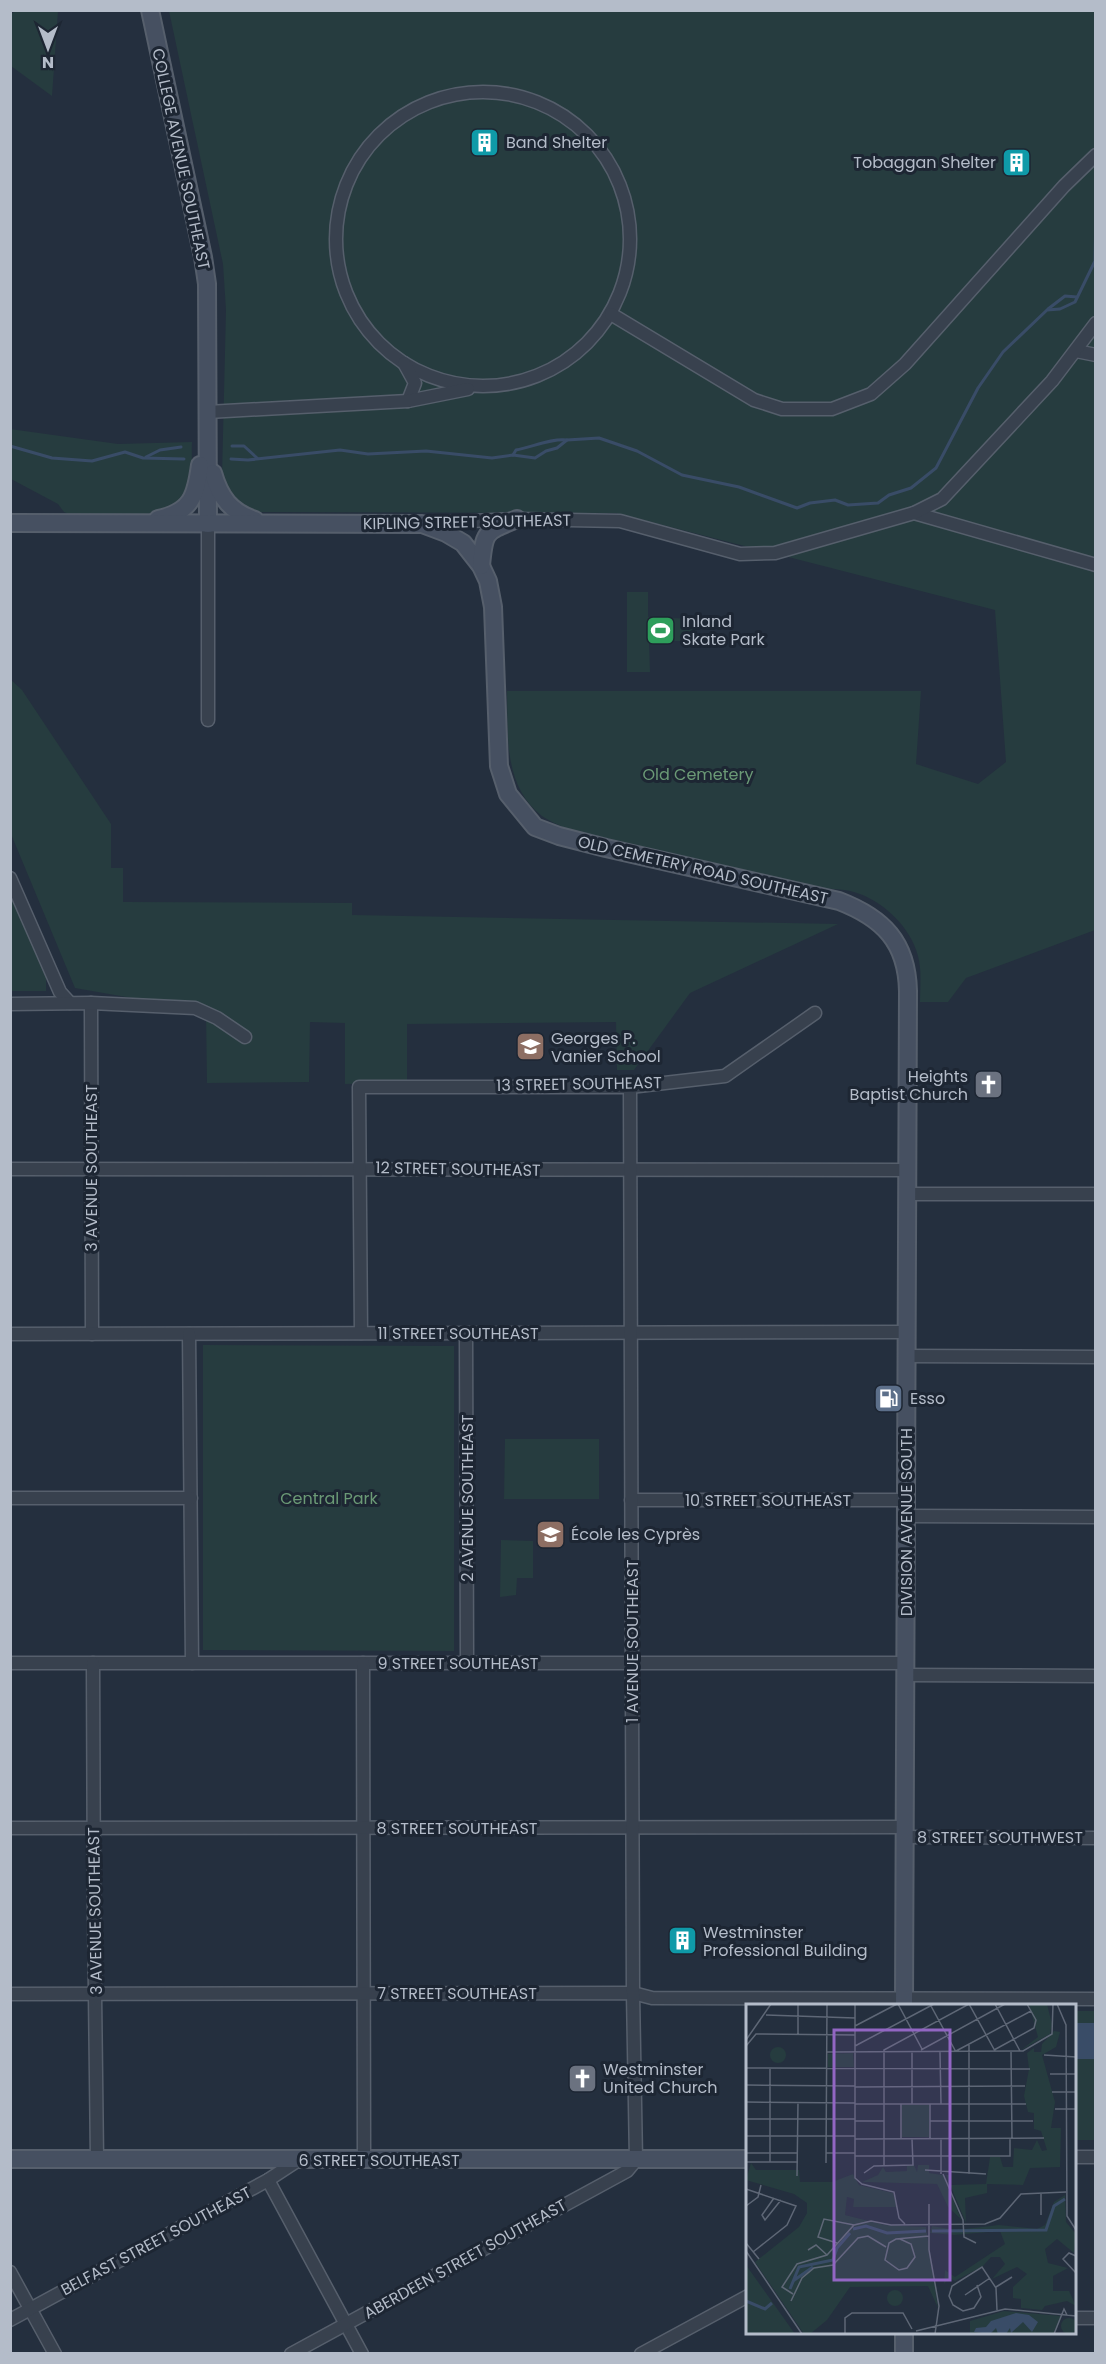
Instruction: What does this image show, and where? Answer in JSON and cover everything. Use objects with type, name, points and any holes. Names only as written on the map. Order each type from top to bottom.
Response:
[{"type":"street","name":"COLLEGE AVENUE SOUTHEAST","points":[[150,10],[203,258],[208,307],[208,524]]},
{"type":"street","points":[[134,523],[162,519],[175,514],[189,504],[195,493],[208,418],[408,402],[475,387],[516,384],[554,369],[586,346],[611,314],[627,273],[631,231],[622,188],[602,150],[571,120],[533,100],[491,91],[448,95],[408,111],[374,138],[349,174],[336,215],[335,258],[347,299],[370,336],[404,363],[437,380],[475,387]]},
{"type":"street","points":[[611,314],[753,400],[782,409],[832,410],[871,394],[905,364],[1064,186],[1095,155]]},
{"type":"street","points":[[944,521],[942,500],[1052,381],[1095,322]]},
{"type":"street","points":[[1076,351],[1095,355]]},
{"type":"street","points":[[404,363],[415,383],[408,402]]},
{"type":"street","points":[[208,454],[219,491],[232,510],[243,516],[271,524]]},
{"type":"street","name":"KIPLING STREET SOUTHEAST","points":[[10,523],[406,524],[517,519],[620,521],[740,554],[756,555],[775,553],[914,513],[942,500]]},
{"type":"street","points":[[914,513],[1095,565]]},
{"type":"street","points":[[482,566],[485,538],[492,529],[517,519]]},
{"type":"street","points":[[208,524],[208,720]]},
{"type":"street","points":[[406,524],[422,524],[455,538],[470,550],[482,566]]},
{"type":"street","name":"OLD CEMETERY ROAD SOUTHEAST","points":[[482,566],[488,581],[493,608],[497,740],[503,781],[508,794],[535,827],[559,836],[606,848],[839,901],[857,908],[882,925],[893,936],[904,961],[907,975],[907,1038]]},
{"type":"street","points":[[10,878],[60,992],[70,1003]]},
{"type":"street","points":[[10,1004],[91,1003],[195,1008],[217,1018],[245,1036]]},
{"type":"street","name":"3 AVENUE SOUTHEAST","points":[[91,1003],[92,1334]]},
{"type":"street","name":"13 STREET SOUTHEAST","points":[[360,1168],[359,1087],[630,1087],[725,1076],[815,1013]]},
{"type":"street","name":"DIVISION AVENUE SOUTH","points":[[904,2002],[907,1038]]},
{"type":"street","name":"1 AVENUE SOUTHEAST","points":[[630,1087],[632,1827],[636,2160]]},
{"type":"street","points":[[360,1168],[361,1333]]},
{"type":"street","name":"12 STREET SOUTHEAST","points":[[10,1169],[906,1170]]},
{"type":"street","points":[[906,1194],[1095,1194]]},
{"type":"street","name":"11 STREET SOUTHEAST","points":[[10,1334],[906,1332]]},
{"type":"street","name":"2 AVENUE SOUTHEAST","points":[[466,1333],[467,1662]]},
{"type":"street","points":[[189,1334],[192,1663]]},
{"type":"street","points":[[906,1356],[1095,1358]]},
{"type":"street","points":[[10,1498],[191,1497]]},
{"type":"street","name":"10 STREET SOUTHEAST","points":[[631,1500],[906,1508],[1095,1517]]},
{"type":"street","name":"9 STREET SOUTHEAST","points":[[10,1663],[632,1663],[1095,1676]]},
{"type":"street","name":"3 AVENUE SOUTHEAST","points":[[93,1663],[97,2159]]},
{"type":"street","points":[[363,1663],[364,2160]]},
{"type":"street","name":"8 STREET SOUTHEAST","points":[[10,1828],[632,1827],[904,1832]]},
{"type":"street","name":"8 STREET SOUTHWEST","points":[[904,1832],[1095,1838]]},
{"type":"street","name":"7 STREET SOUTHEAST","points":[[10,1994],[633,1993],[652,1998],[904,2002],[1095,1999]]},
{"type":"street","points":[[1076,2157],[1095,2157]]},
{"type":"street","name":"6 STREET SOUTHEAST","points":[[10,2158],[746,2159]]},
{"type":"street","name":"BELFAST STREET SOUTHEAST","points":[[10,2320],[268,2180],[300,2159]]},
{"type":"street","name":"ABERDEEN STREET SOUTHEAST","points":[[291,2354],[627,2171],[636,2160]]},
{"type":"street","points":[[268,2180],[362,2354]]},
{"type":"street","points":[[10,2272],[55,2354]]},
{"type":"street","points":[[641,2354],[746,2297]]},
{"type":"street","points":[[1076,2318],[1095,2318]]},
{"type":"street","points":[[904,2334],[904,2354]]},
{"type":"green space","points":[[16,11],[58,11],[52,96],[11,66],[11,14]]},
{"type":"green space","name":"Old Cemetery","points":[[169,11],[1095,11],[1095,930],[966,978],[948,1002],[920,1002],[919,962],[914,945],[902,925],[875,901],[846,890],[822,888],[567,829],[542,816],[529,804],[520,790],[510,758],[507,691],[921,691],[916,764],[978,784],[1006,762],[995,610],[616,513],[261,512],[240,505],[231,496],[222,476],[226,310],[223,264]]},
{"type":"green space","points":[[10,429],[118,444],[192,442],[191,488],[182,502],[169,509],[153,513],[117,516],[71,515],[64,512],[58,504],[11,479]]},
{"type":"green space","name":"Inland Skate Park","points":[[627,592],[648,592],[648,617],[696,619],[696,645],[684,646],[683,641],[649,641],[650,672],[627,672]]},
{"type":"green space","points":[[10,679],[22,690],[111,824],[111,868],[123,868],[123,902],[352,903],[352,915],[838,924],[690,993],[634,1070],[617,1070],[616,1022],[407,1024],[407,1083],[345,1084],[345,1023],[310,1022],[309,1082],[207,1083],[206,1011],[75,988],[11,834]]},
{"type":"green space","points":[[11,894],[46,976],[46,991],[11,991]]},
{"type":"green space","name":"Central Park","points":[[203,1345],[454,1346],[454,1651],[203,1650]]},
{"type":"green space","points":[[505,1439],[599,1439],[599,1499],[504,1499]]},
{"type":"green space","points":[[501,1540],[533,1541],[533,1578],[517,1578],[516,1595],[500,1597]]},
{"type":"green space","points":[[1076,2011],[1095,2011],[1095,2140],[1076,2140]]},
{"type":"water","points":[[1076,2023],[1094,2023],[1095,2059],[1076,2059]]},
{"type":"waterway","points":[[231,459],[248,460],[340,450],[368,454],[426,451],[492,458],[513,455],[535,458],[546,451],[557,448],[567,440],[599,438],[637,451],[682,475],[739,487],[797,508],[810,503],[835,500],[848,505],[878,503],[889,495],[911,488],[936,468],[978,388],[1003,352],[1047,310],[1060,309],[1075,302],[1095,261],[1096,211]]},
{"type":"waterway","points":[[1048,309],[1065,296],[1077,297]]},
{"type":"waterway","points":[[513,455],[516,450],[548,441],[567,440]]},
{"type":"waterway","points":[[10,446],[52,458],[92,461],[125,452],[143,458],[184,459]]},
{"type":"waterway","points":[[232,446],[244,446],[257,458]]},
{"type":"waterway","points":[[146,457],[160,450],[181,447]]},
{"type":"place","name":"Band Shelter","points":[[485,142]]},
{"type":"place","name":"Tobaggan Shelter","points":[[1017,162]]},
{"type":"place","name":"Inland Skate Park","points":[[661,630]]},
{"type":"place","name":"Georges P. Vanier School","points":[[530,1047]]},
{"type":"place","name":"Heights Baptist Church","points":[[989,1085]]},
{"type":"place","name":"Esso","points":[[889,1398]]},
{"type":"place","name":"École les Cyprès","points":[[550,1534]]},
{"type":"place","name":"Westminster Professional Building","points":[[682,1941]]},
{"type":"place","name":"Westminster United Church","points":[[582,2078]]}]
